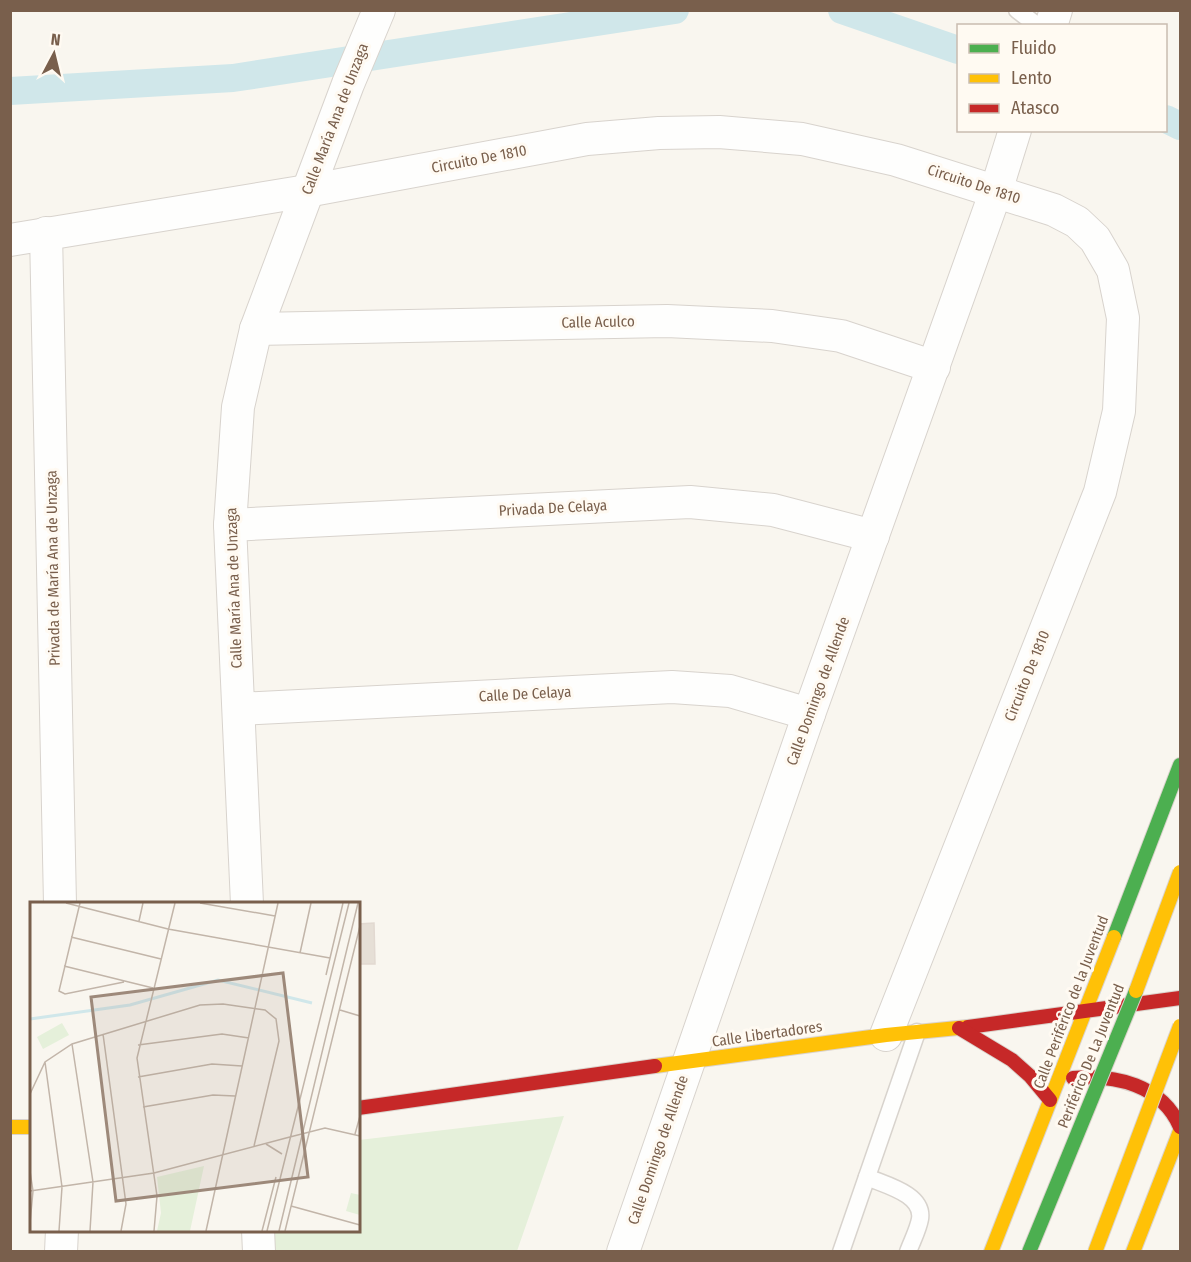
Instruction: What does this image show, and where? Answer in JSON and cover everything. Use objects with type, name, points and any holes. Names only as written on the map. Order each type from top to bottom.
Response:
[{"type":"main road","name":"Calle Periférico de la Juventud","points":[[991,1251],[1180,765]]},
{"type":"main road","name":"Periférico De La Juventud","points":[[1029,1251],[1132,1001],[1180,872]]},
{"type":"main road","points":[[1136,880],[1151,899],[1180,916]]},
{"type":"main road","name":"Calle Libertadores","points":[[360,1108],[689,1061],[1180,998]]},
{"type":"main road","points":[[1095,1251],[1180,1026]]},
{"type":"main road","points":[[959,1028],[1012,1060],[1030,1076],[1050,1100]]},
{"type":"main road","points":[[1058,1083],[1091,1076],[1133,1085],[1153,1094],[1170,1108],[1180,1129],[1133,1251]]},
{"type":"main road","points":[[10,1127],[30,1127]]},
{"type":"street","name":"Calle María Ana de Unzaga","points":[[247,902],[230,525],[238,407],[256,329],[374,21]]},
{"type":"street","name":"Circuito De 1810","points":[[10,240],[307,191],[587,139],[658,133],[719,132],[802,139],[896,160],[1054,210],[1077,222],[1095,239],[1113,270],[1123,318],[1119,411],[1100,492],[886,1035]]},
{"type":"street","name":"Calle Domingo de Allende","points":[[622,1251],[809,714],[996,191],[1014,132]]},
{"type":"street","name":"Privada de María Ana de Unzaga","points":[[46,233],[60,902]]},
{"type":"street","name":"Calle Aculco","points":[[256,329],[667,321],[772,326],[841,336],[934,367]]},
{"type":"street","name":"Privada De Celaya","points":[[230,525],[690,502],[773,510],[873,536]]},
{"type":"street","name":"Calle De Celaya","points":[[238,709],[672,687],[730,692],[809,714]]},
{"type":"street","points":[[62,1232],[62,1251]]},
{"type":"street","points":[[258,1232],[259,1251]]},
{"type":"lane","points":[[1017,10],[1035,24]]},
{"type":"lane","points":[[841,1251],[917,1032]]},
{"type":"lane","points":[[867,1177],[910,1196],[917,1204],[920,1219],[908,1251]]},
{"type":"green space","points":[[564,1116],[517,1251],[268,1252],[269,1232],[360,1232],[360,1140]]},
{"type":"building","points":[[374,923],[375,964],[360,964],[360,924]]},
{"type":"waterway","points":[[10,91],[233,78],[675,10]]},
{"type":"waterway","points":[[842,10],[957,50]]},
{"type":"waterway","points":[[1167,120],[1180,126]]},
{"type":"traffic: fast","points":[[1114,937],[1180,765]]},
{"type":"traffic: fast","points":[[1029,1252],[1136,991]]},
{"type":"traffic: slow","points":[[1136,991],[1180,872]]},
{"type":"traffic: slow","points":[[991,1252],[1114,937]]},
{"type":"traffic: slow","points":[[1095,1252],[1180,1026]]},
{"type":"traffic: slow","points":[[655,1066],[886,1035],[968,1027]]},
{"type":"traffic: slow","points":[[10,1127],[30,1127]]},
{"type":"traffic: slow","points":[[1133,1252],[1180,1131]]},
{"type":"traffic: jam","points":[[968,1027],[1180,998]]},
{"type":"traffic: jam","points":[[959,1028],[1012,1060],[1030,1076],[1050,1100]]},
{"type":"traffic: jam","points":[[360,1108],[655,1066]]},
{"type":"traffic: jam","points":[[1073,1078],[1105,1078],[1136,1085],[1162,1101],[1180,1127]]}]
